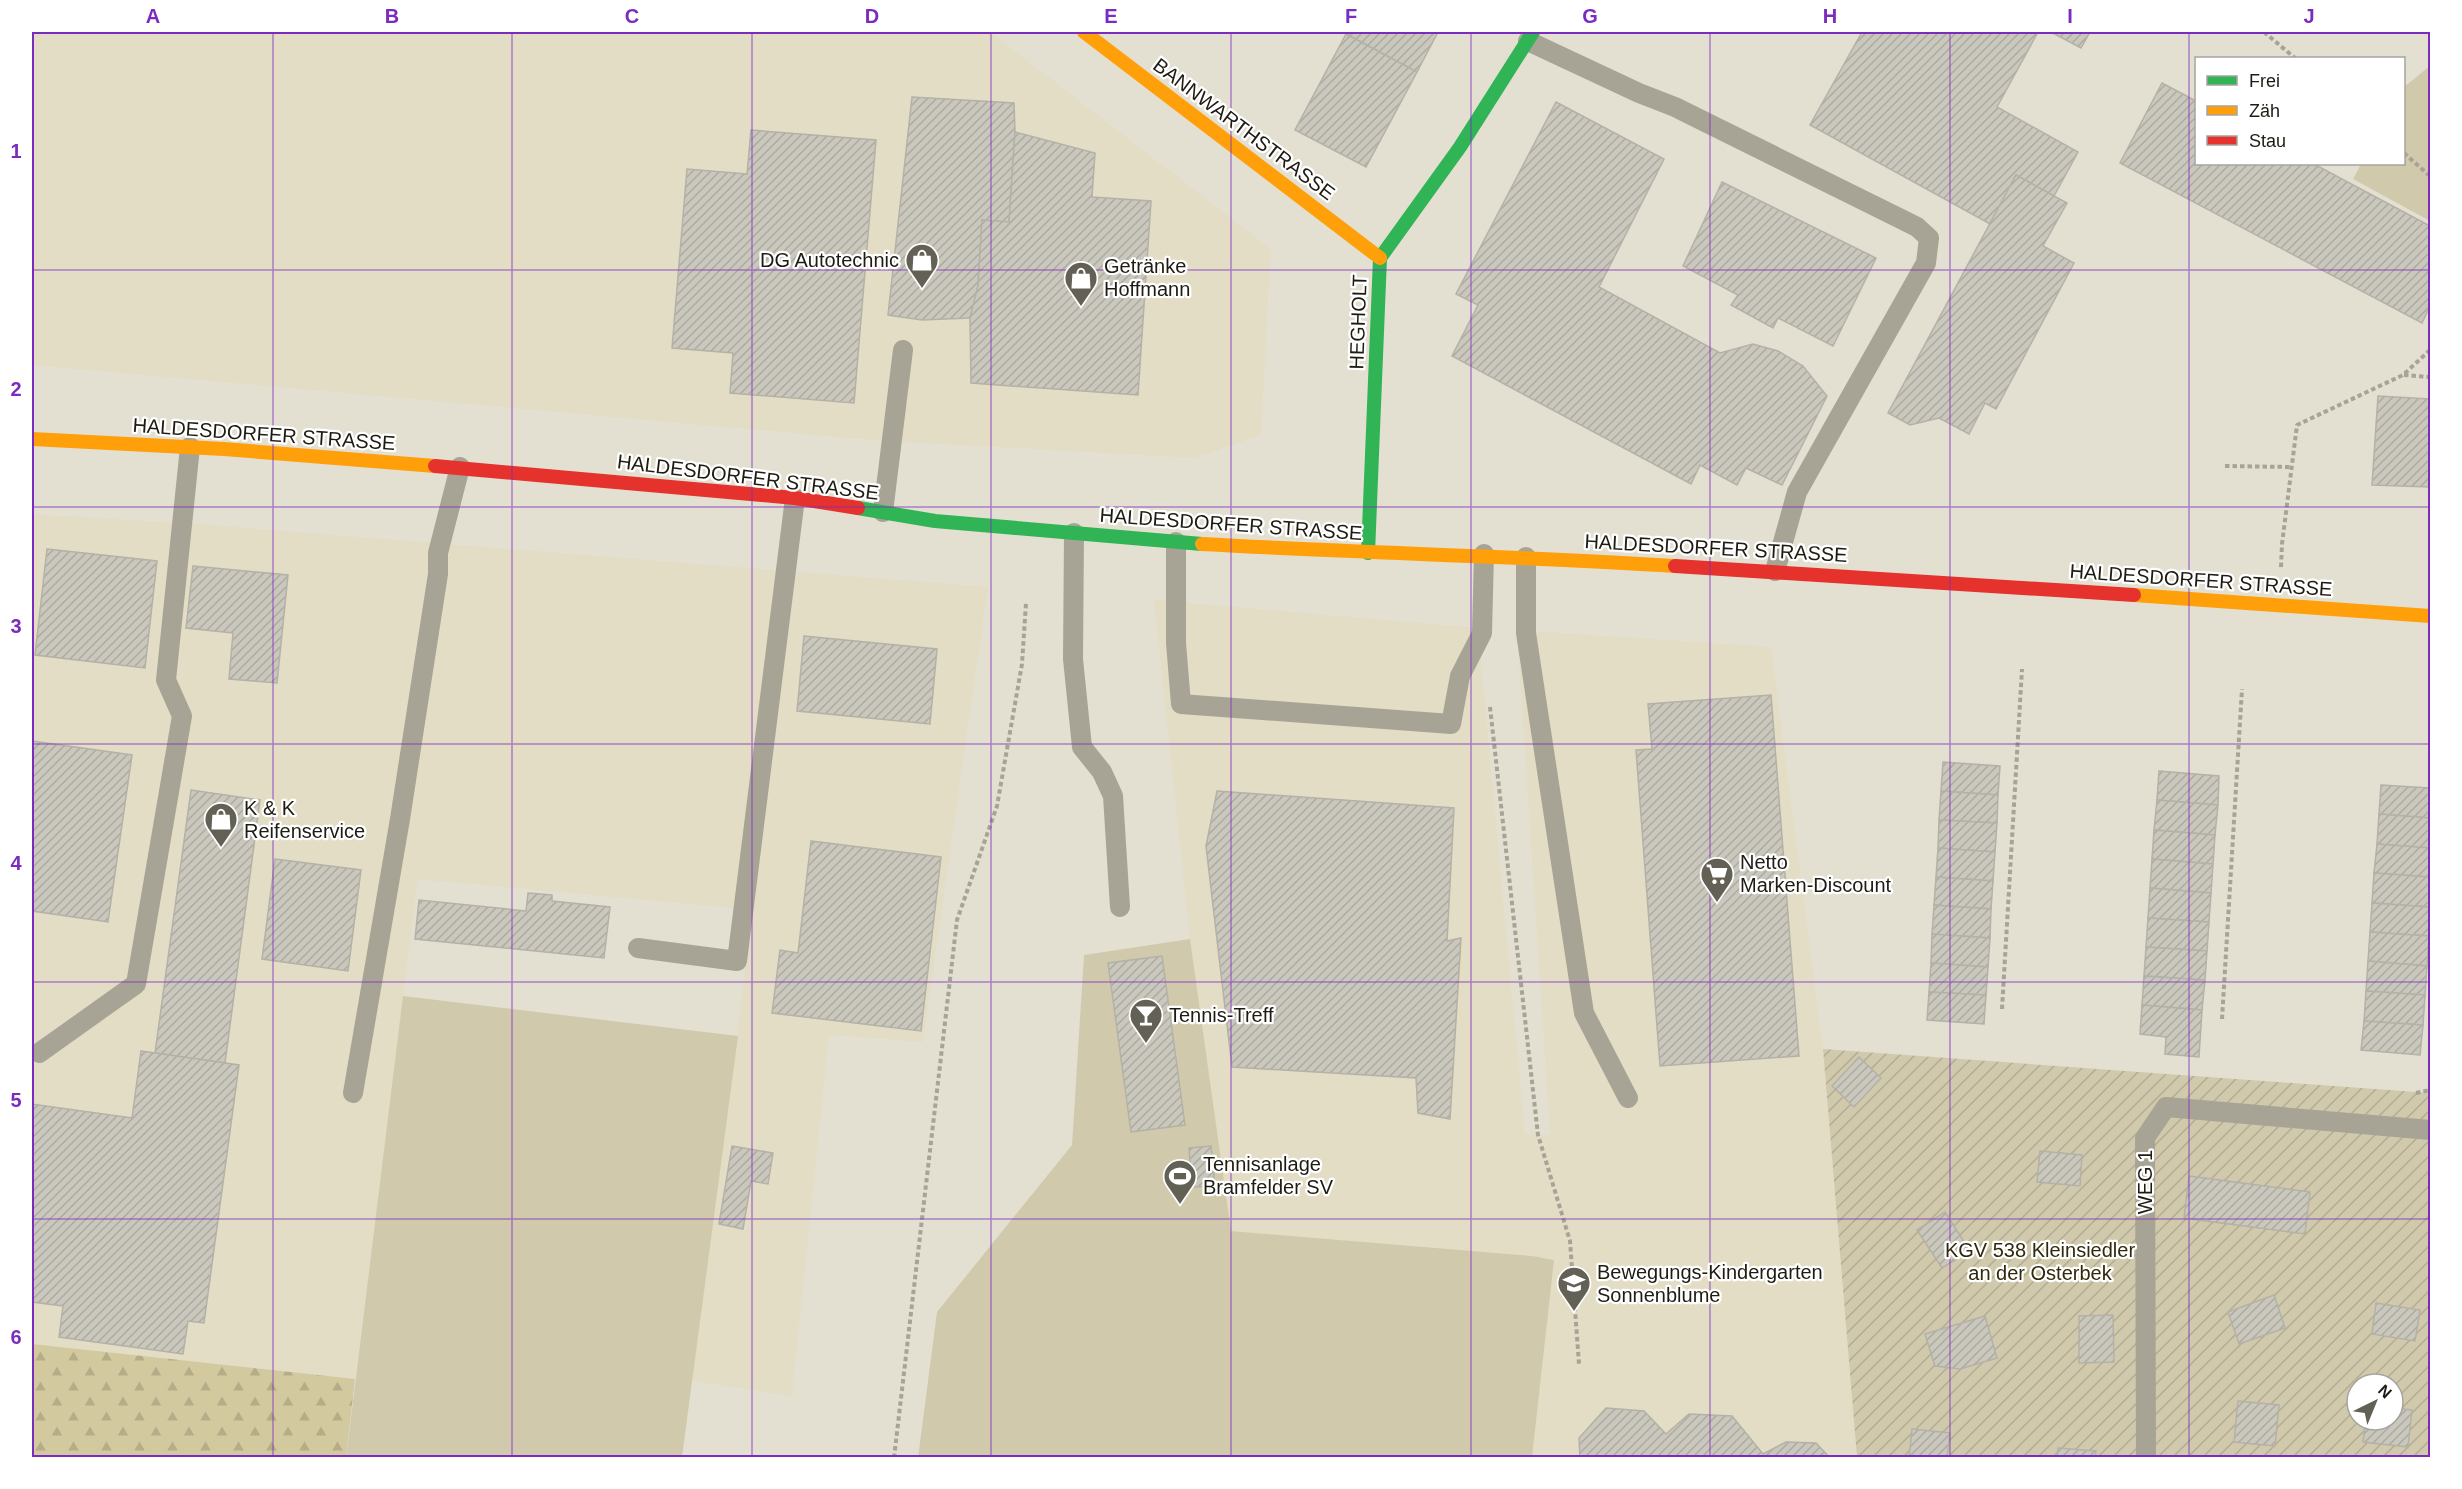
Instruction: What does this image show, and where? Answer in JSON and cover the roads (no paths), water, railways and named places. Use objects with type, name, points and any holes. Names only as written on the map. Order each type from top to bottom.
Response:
[{"type":"street","name":"BANNWARTHSTRASSE","points":[[1084,32],[1380,258]]},
{"type":"street","name":"HEGHOLT","points":[[1368,553],[1380,258],[1460,147],[1530,36]]},
{"type":"street","name":"HALDESDORFER STRASSE","points":[[32,438],[460,467],[795,498],[935,521],[1176,542],[1368,553],[1526,556],[2071,590],[2430,616]]},
{"type":"lane","points":[[1530,36],[1640,93],[1675,106],[1908,223],[1929,238],[1926,264],[1797,492],[1775,571]]},
{"type":"lane","points":[[883,512],[903,350]]},
{"type":"lane","points":[[39,1053],[136,984],[182,716],[166,680],[190,447]]},
{"type":"lane","points":[[353,1093],[404,795],[438,574],[438,553],[460,467]]},
{"type":"lane","points":[[638,948],[737,961],[795,498]]},
{"type":"lane","points":[[1074,533],[1074,659],[1082,747],[1102,772],[1113,796],[1120,908]]},
{"type":"lane","points":[[1176,542],[1176,643],[1181,704],[1451,724],[1460,676],[1482,633],[1484,554]]},
{"type":"lane","points":[[1526,556],[1526,633],[1584,1013],[1628,1098]]},
{"type":"lane","name":"WEG 1","points":[[2146,1458],[2145,1138],[2166,1107],[2430,1130]]},
{"type":"place","name":"DG Autotechnic","points":[[922,289]]},
{"type":"place","name":"Getränke Hoffmann","points":[[1081,307]]},
{"type":"place","name":"K & K Reifenservice","points":[[221,848]]},
{"type":"place","name":"Netto Marken-Discount","points":[[1717,903]]},
{"type":"place","name":"Tennis-Treff","points":[[1146,1044]]},
{"type":"place","name":"Tennisanlage Bramfelder SV","points":[[1180,1205]]},
{"type":"place","name":"Bewegungs-Kindergarten Sonnenblume","points":[[1574,1312]]},
{"type":"park label","name":"KGV 538 Kleinsiedler an der Osterbek","points":[[2040,1262]]}]
